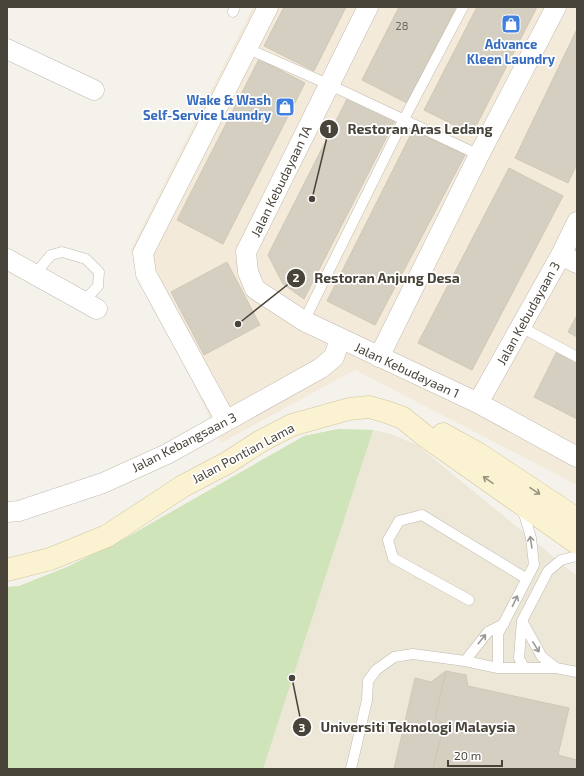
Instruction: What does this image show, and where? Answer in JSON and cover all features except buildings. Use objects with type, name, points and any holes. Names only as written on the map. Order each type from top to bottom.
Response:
[{"type":"street","points":[[226,421],[146,274],[143,253],[268,7]]},
{"type":"street","name":"Jalan Kebudayaan 1A","points":[[248,272],[246,252],[368,7]]},
{"type":"street","points":[[380,357],[479,155],[556,7]]},
{"type":"street","points":[[7,49],[94,90]]},
{"type":"street","name":"Jalan Kebudayaan 3","points":[[478,403],[521,327],[569,259],[577,222]]},
{"type":"street","points":[[7,259],[90,305]]},
{"type":"street","name":"Jalan Kebudayaan 1","points":[[248,272],[255,289],[304,321],[478,403],[577,457]]},
{"type":"street","name":"Jalan Kebangsaan 3","points":[[7,512],[19,511],[103,483],[167,454],[321,368],[334,357],[340,339]]},
{"type":"street","name":"Jalan Pontian Lama","points":[[7,570],[50,559],[107,536],[183,486],[227,463],[261,440],[292,425],[349,409],[369,407],[404,418],[425,436],[577,543]]},
{"type":"street","points":[[404,418],[431,428],[568,505],[577,519]]},
{"type":"lane","points":[[304,321],[404,119],[463,7]]},
{"type":"lane","points":[[246,48],[330,85],[479,155]]},
{"type":"lane","points":[[34,275],[51,255],[57,253],[62,252],[86,259],[99,272],[98,286],[90,305]]},
{"type":"lane","points":[[521,327],[577,357]]},
{"type":"lane","points":[[498,668],[498,634],[534,565],[531,538],[525,517],[514,499]]},
{"type":"lane","points":[[469,600],[393,558],[388,540],[399,521],[422,515],[527,579]]},
{"type":"lane","points":[[524,668],[520,658],[522,621],[548,571],[561,560],[577,556]]},
{"type":"lane","points":[[522,621],[542,657],[556,668]]},
{"type":"lane","points":[[464,661],[488,632],[504,624]]},
{"type":"lane","points":[[351,769],[367,700],[368,681],[376,670],[394,657],[413,654],[464,661],[498,668],[556,668],[577,672]]},
{"type":"shaded area","points":[[253,7],[577,7],[577,485],[355,370],[221,443],[131,249]]},
{"type":"shaded area","points":[[338,429],[373,430],[391,434],[417,445],[577,576],[577,769],[7,769],[7,587],[19,586],[67,567],[122,540],[304,436]]},
{"type":"green space","points":[[338,429],[373,430],[263,769],[7,769],[7,587],[19,586],[67,567],[122,540],[304,436]]},
{"type":"place","name":"Advance Kleen Laundry","points":[[511,24]]},
{"type":"place","name":"Wake & Wash Self-Service Laundry","points":[[285,107]]},
{"type":"place","name":"Restoran Aras Ledang","points":[[312,199]]},
{"type":"place","name":"Restoran Anjung Desa","points":[[238,324]]},
{"type":"place","name":"Universiti Teknologi Malaysia","points":[[292,678]]}]
